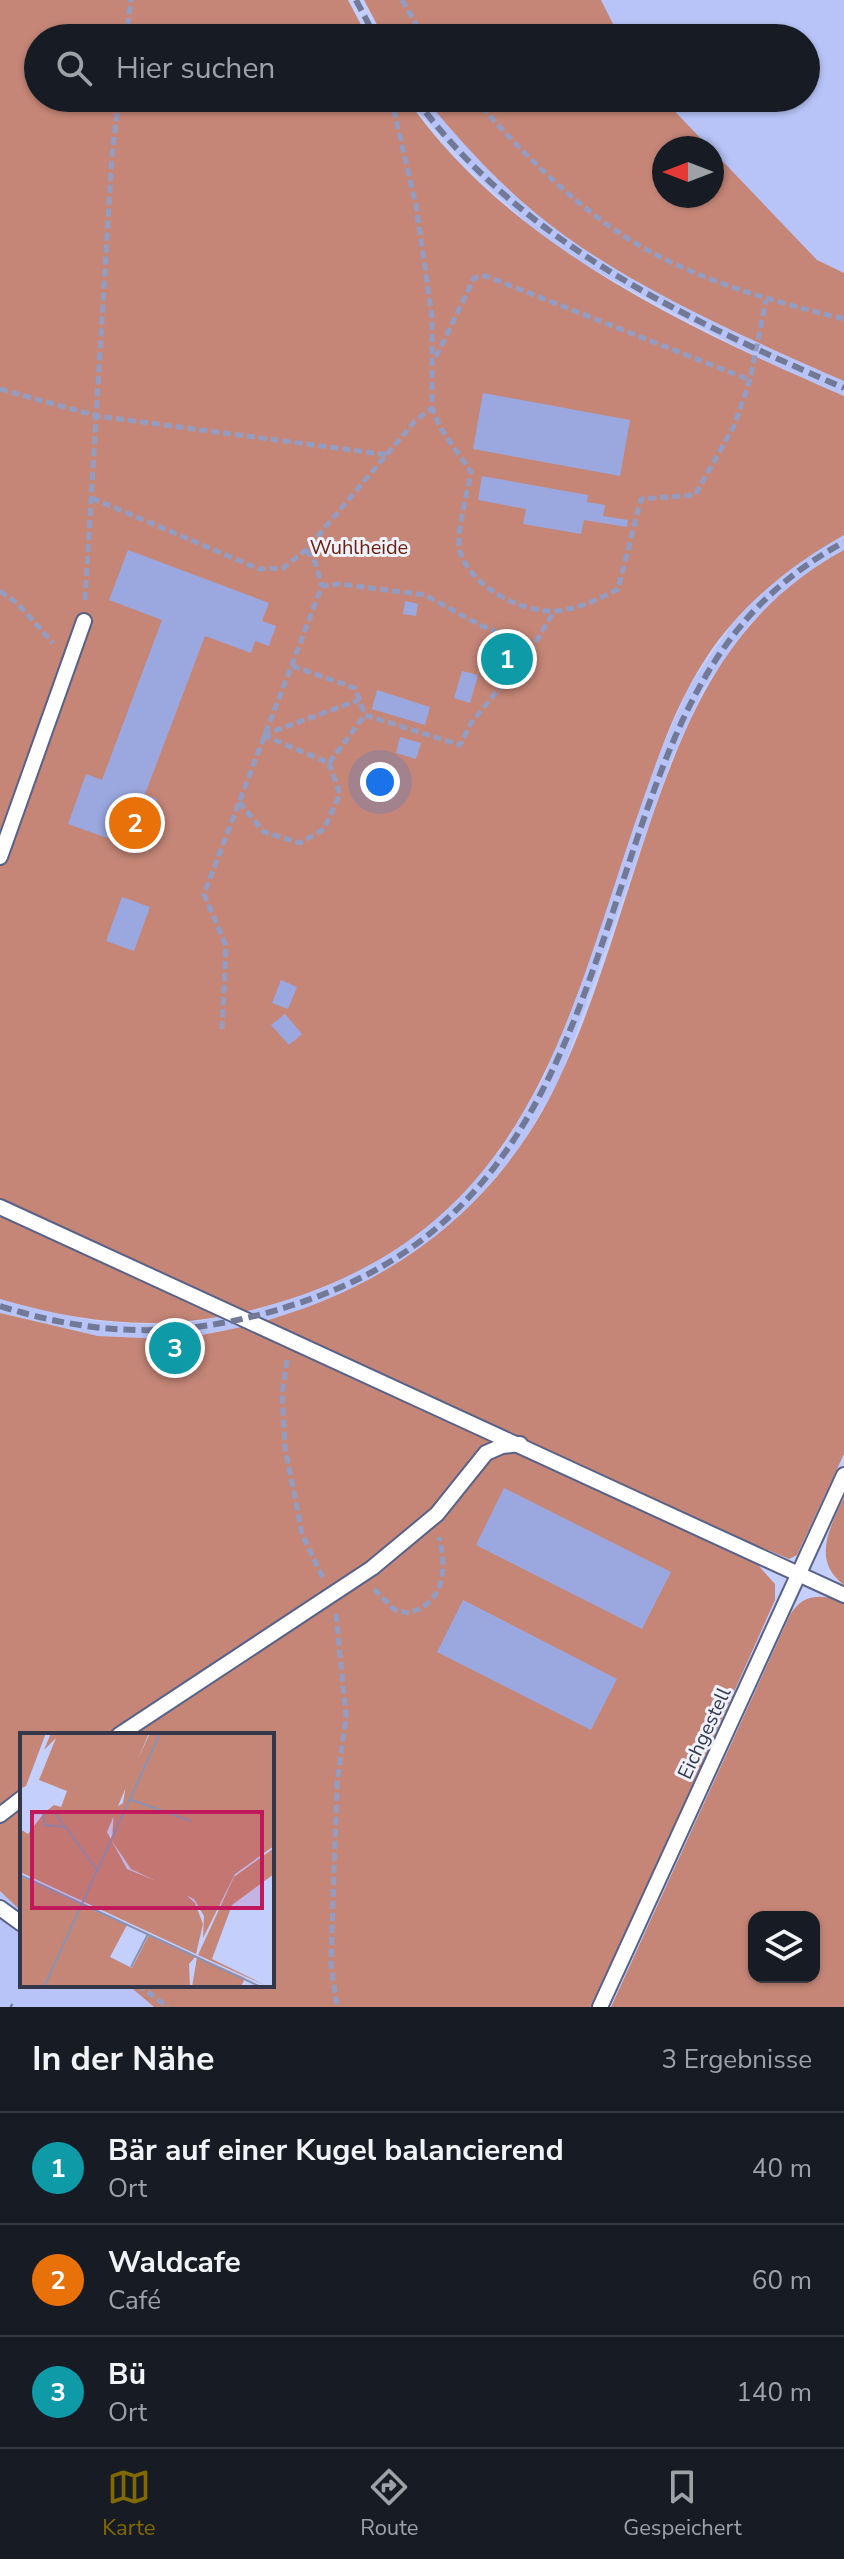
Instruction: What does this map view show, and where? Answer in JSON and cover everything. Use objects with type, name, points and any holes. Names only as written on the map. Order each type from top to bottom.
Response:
[{"type":"lane","points":[[0,857],[84,621]]},
{"type":"lane","points":[[0,1207],[844,1595]]},
{"type":"lane","points":[[125,1733],[372,1568],[437,1514],[486,1453],[502,1446],[520,1444]]},
{"type":"lane","name":"Eichgestell","points":[[600,2007],[844,1475]]},
{"type":"lane","points":[[0,1815],[20,1800]]},
{"type":"lane","points":[[0,1908],[20,1923]]},
{"type":"path","points":[[128,24],[131,0]]},
{"type":"path","points":[[402,0],[416,24]]},
{"type":"path","points":[[84,621],[112,155],[117,112]]},
{"type":"path","points":[[394,112],[416,205],[435,360],[432,408],[440,427],[471,472],[459,550],[474,575],[500,596],[554,611],[592,603],[618,589],[641,499],[695,495],[734,426],[750,380],[766,300]]},
{"type":"path","points":[[487,112],[540,168],[613,229],[712,280],[766,300],[844,319]]},
{"type":"path","points":[[435,360],[474,278],[486,276],[750,380]]},
{"type":"path","points":[[0,389],[97,416],[389,455]]},
{"type":"path","points":[[92,498],[259,569],[283,568],[306,550],[415,421],[432,408]]},
{"type":"path","points":[[222,1029],[226,946],[204,894],[322,586],[315,562],[306,550]]},
{"type":"path","points":[[322,586],[340,584],[425,595],[480,625],[533,647]]},
{"type":"path","points":[[0,591],[17,603],[70,661]]},
{"type":"path","points":[[365,715],[460,745],[471,723],[533,647],[554,611]]},
{"type":"path","points":[[292,666],[355,688],[365,715]]},
{"type":"path","points":[[263,735],[359,700]]},
{"type":"path","points":[[329,763],[365,715]]},
{"type":"path","points":[[239,802],[264,832],[300,843],[324,829],[340,794],[329,763],[263,735]]},
{"type":"path","points":[[293,1342],[282,1394],[285,1447],[302,1534],[331,1594],[340,1641],[346,1716],[337,1784],[331,1963],[337,2007]]},
{"type":"path","points":[[372,1568],[373,1586],[379,1597],[395,1610],[409,1613],[433,1601],[442,1585],[444,1563],[437,1514]]},
{"type":"path","points":[[141,1987],[168,2007]]},
{"type":"shaded area","points":[[601,0],[844,0],[844,273],[817,261],[724,163],[724,136],[698,136],[675,112],[820,112],[820,24],[613,24]]},
{"type":"shaded area","points":[[419,112],[437,112],[478,158],[570,240],[797,360],[844,381],[844,396],[760,359],[572,258],[542,237],[479,178]]},
{"type":"shaded area","points":[[844,535],[844,550],[775,599],[748,626],[704,688],[672,759],[560,1079],[520,1148],[472,1205],[440,1233],[373,1279],[306,1309],[243,1327],[184,1338],[184,1352],[166,1353],[165,1339],[98,1336],[0,1313],[0,1299],[94,1321],[156,1325],[190,1323],[255,1310],[327,1286],[357,1271],[391,1252],[453,1203],[504,1146],[545,1076],[658,756],[690,685],[733,623],[760,593],[816,550]]},
{"type":"shaded area","points":[[0,1891],[20,1910],[20,1987],[130,1987],[154,2007],[0,2007]]},
{"type":"green space","name":"Wuhlheide","points":[[0,0],[348,0],[361,24],[24,24],[24,112],[417,112],[448,150],[495,197],[547,239],[662,310],[844,396],[844,535],[785,574],[751,604],[720,639],[694,677],[658,759],[559,1040],[528,1104],[489,1163],[440,1216],[378,1260],[302,1295],[225,1316],[152,1323],[115,1322],[40,1310],[0,1299]]},
{"type":"green space","points":[[364,0],[601,0],[613,24],[377,24]]},
{"type":"green space","points":[[437,112],[675,112],[698,136],[652,136],[652,208],[724,208],[724,163],[817,260],[844,273],[844,381],[739,334],[631,278],[568,238],[492,173]]},
{"type":"green space","points":[[844,550],[844,1454],[797,1555],[789,1559],[768,1550],[759,1566],[775,1584],[775,1600],[596,2001],[590,2007],[154,2007],[130,1987],[274,1987],[274,1733],[20,1733],[20,1910],[0,1891],[0,1313],[98,1336],[165,1339],[166,1353],[184,1352],[183,1338],[243,1327],[301,1309],[355,1287],[406,1258],[452,1223],[493,1181],[529,1133],[559,1079],[597,985],[665,781],[699,703],[744,633],[772,602],[805,575]]},
{"type":"green space","points":[[844,1497],[844,1585],[828,1565],[826,1543]]},
{"type":"green space","points":[[844,1592],[844,2007],[611,2007],[790,1615],[805,1600],[824,1597],[839,1600]]},
{"type":"building","points":[[483,393],[630,420],[620,476],[473,449]]},
{"type":"building","points":[[482,476],[588,495],[587,502],[605,505],[603,516],[628,520],[627,527],[584,520],[581,534],[523,524],[526,509],[478,500]]},
{"type":"building","points":[[128,550],[269,603],[262,621],[276,626],[269,646],[255,641],[251,653],[205,636],[145,794],[157,799],[138,849],[68,824],[86,774],[102,780],[162,620],[109,600]]},
{"type":"building","points":[[405,601],[418,604],[416,616],[403,614]]},
{"type":"building","points":[[462,671],[478,675],[470,703],[454,698]]},
{"type":"building","points":[[377,690],[430,707],[425,725],[372,709]]},
{"type":"building","points":[[400,737],[421,743],[416,759],[396,753]]},
{"type":"building","points":[[122,897],[150,907],[134,951],[106,941]]},
{"type":"building","points":[[281,980],[297,987],[288,1009],[272,1003]]},
{"type":"building","points":[[285,1014],[302,1034],[289,1045],[271,1025]]},
{"type":"building","points":[[504,1488],[671,1572],[642,1629],[476,1545]]},
{"type":"building","points":[[463,1600],[617,1679],[591,1730],[437,1652]]},
{"type":"railway","points":[[356,0],[369,24]]},
{"type":"railway","points":[[427,112],[457,149],[504,194],[555,235],[609,271],[725,334],[844,388]]},
{"type":"railway","points":[[0,1306],[38,1317],[112,1329],[185,1328],[221,1323],[296,1304],[375,1271],[438,1227],[489,1174],[530,1114],[563,1048],[591,977],[657,782],[692,700],[739,629],[768,597],[803,568],[844,542]]},
{"type":"place","name":"Bär auf einer Kugel balancierend","points":[[507,659]]},
{"type":"place","name":"Waldcafe","points":[[135,823]]},
{"type":"place","name":"Bü","points":[[175,1348]]}]
